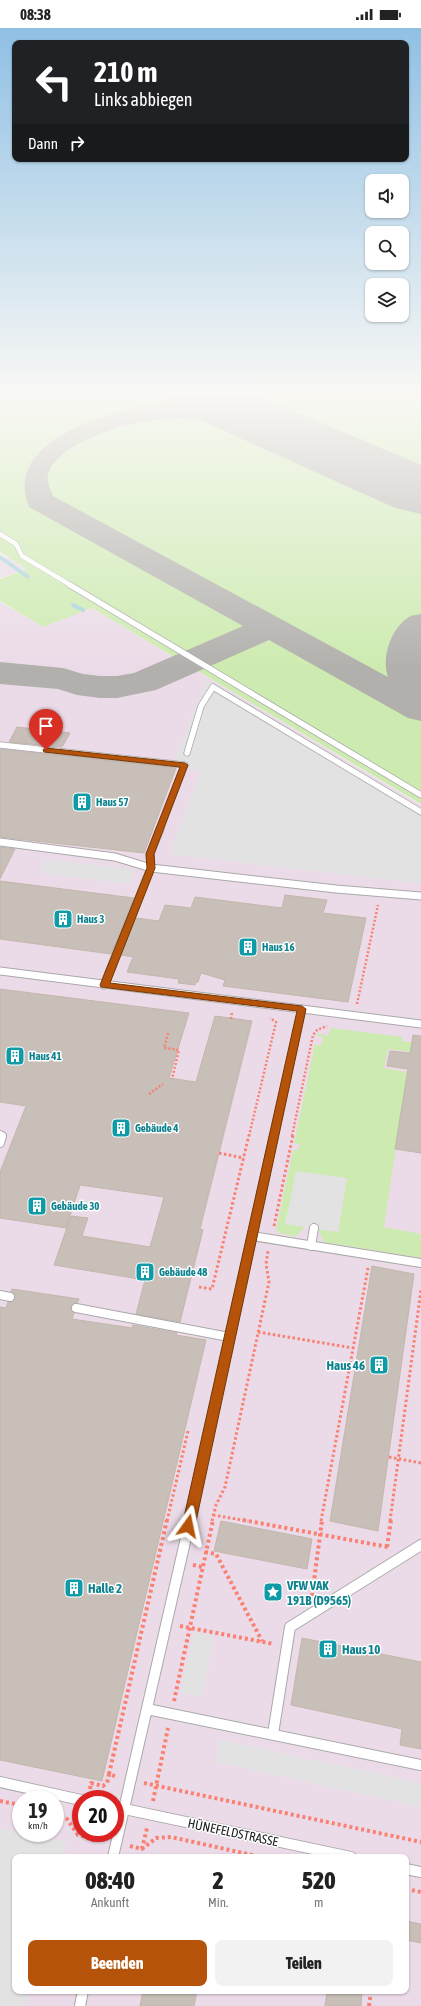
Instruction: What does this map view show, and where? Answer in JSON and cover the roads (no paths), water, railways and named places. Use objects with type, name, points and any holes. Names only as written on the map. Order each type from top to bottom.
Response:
[{"type":"lane","points":[[0,534],[16,544],[22,556],[421,795]]},
{"type":"lane","points":[[187,753],[201,706],[213,687],[421,812]]},
{"type":"lane","points":[[0,745],[185,765],[150,854],[151,868],[104,985]]},
{"type":"lane","points":[[0,842],[116,857],[151,868],[336,889],[381,891],[421,896]]},
{"type":"lane","points":[[0,971],[421,1024]]},
{"type":"lane","points":[[124,1790],[147,1709],[302,1009]]},
{"type":"lane","points":[[0,1136],[2,1136],[0,1143]]},
{"type":"lane","points":[[311,1246],[314,1228]]},
{"type":"lane","points":[[252,1236],[421,1263]]},
{"type":"lane","points":[[0,1295],[10,1296]]},
{"type":"lane","points":[[76,1308],[229,1337]]},
{"type":"lane","points":[[273,1734],[290,1627],[417,1548]]},
{"type":"lane","points":[[147,1709],[421,1765]]},
{"type":"lane","points":[[0,1782],[72,1798]]},
{"type":"lane","name":"HÜNEFELDSTRASSE","points":[[124,1808],[337,1854]]},
{"type":"lane","points":[[113,1854],[115,1842]]},
{"type":"lane","points":[[409,1870],[421,1872]]},
{"type":"lane","points":[[80,2006],[82,1994]]},
{"type":"waterway","points":[[0,557],[28,577]]},
{"type":"waterway","points":[[73,605],[83,610]]},
{"type":"place","name":"Haus 57","points":[[82,802]]},
{"type":"place","name":"Haus 3","points":[[63,919]]},
{"type":"place","name":"Haus 16","points":[[248,947]]},
{"type":"place","name":"Haus 41","points":[[15,1056]]},
{"type":"place","name":"Gebäude 4","points":[[121,1128]]},
{"type":"place","name":"Gebäude 30","points":[[37,1206]]},
{"type":"place","name":"Gebäude 48","points":[[145,1272]]},
{"type":"place","name":"Haus 46","points":[[379,1365]]},
{"type":"place","name":"Halle 2","points":[[74,1588]]},
{"type":"place","name":"VFW VAK 191B (D9565)","points":[[273,1592]]},
{"type":"place","name":"Haus 10","points":[[328,1649]]}]
